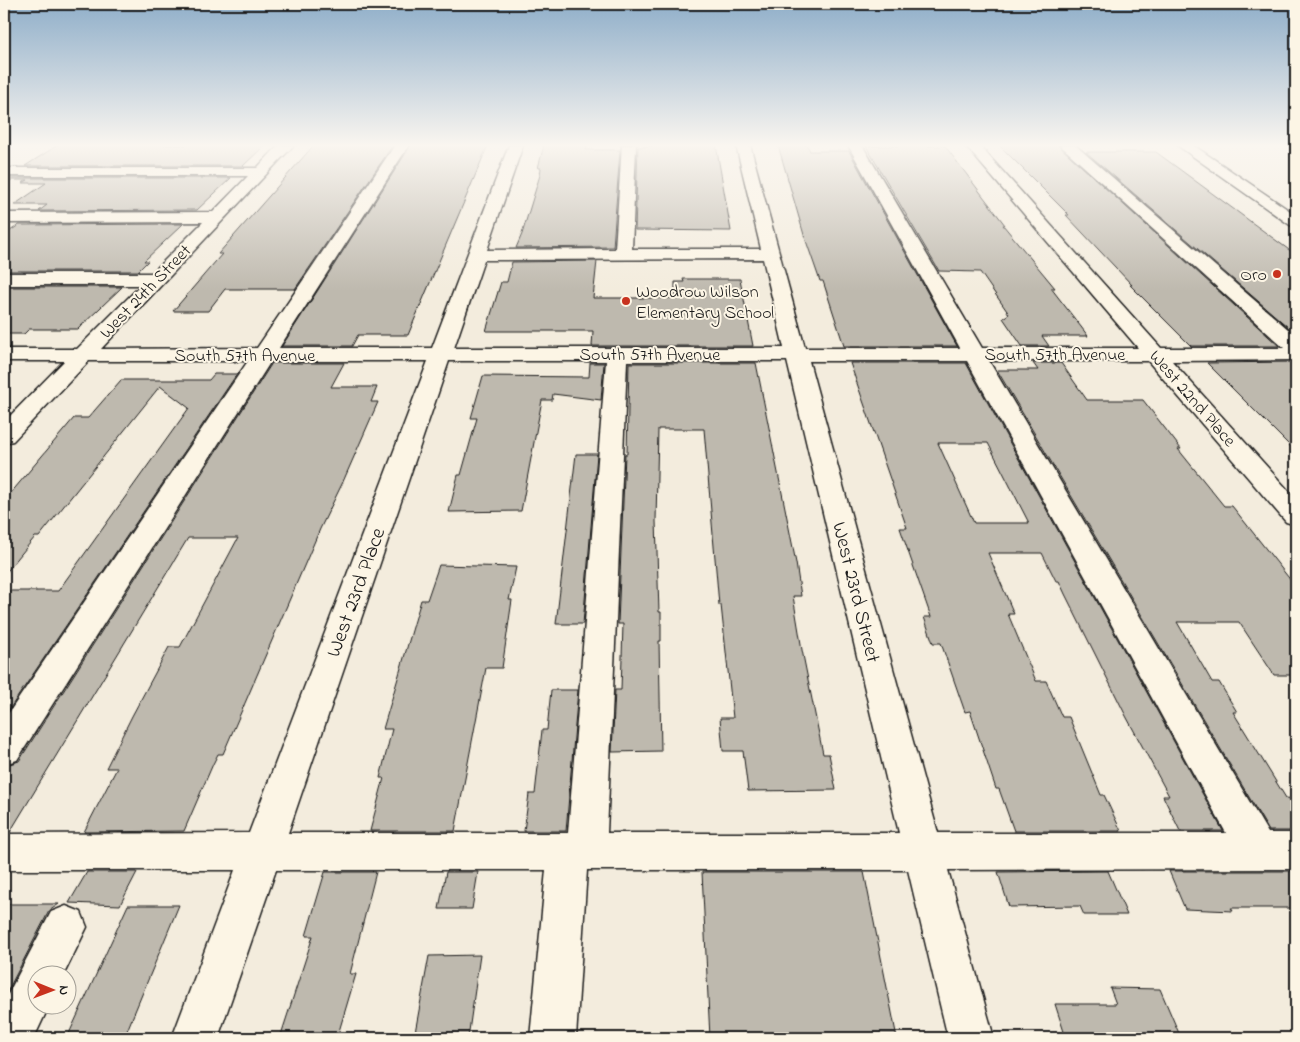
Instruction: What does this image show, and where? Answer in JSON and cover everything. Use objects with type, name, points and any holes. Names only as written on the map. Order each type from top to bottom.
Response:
[{"type":"street","name":"West 24th Street","points":[[4,436],[239,194]]},
{"type":"street","points":[[4,749],[370,194]]},
{"type":"street","name":"West 23rd Place","points":[[195,1038],[498,194]]},
{"type":"street","points":[[623,255],[626,194]]},
{"type":"street","name":"West 23rd Street","points":[[755,194],[971,1038]]},
{"type":"street","points":[[883,194],[1258,852]]},
{"type":"street","name":"West 22nd Place","points":[[1014,194],[1296,516]]},
{"type":"street","points":[[1122,194],[1296,348]]},
{"type":"street","points":[[1257,194],[1294,218]]},
{"type":"street","points":[[4,218],[216,217]]},
{"type":"street","points":[[476,255],[771,254]]},
{"type":"street","points":[[4,279],[156,279]]},
{"type":"street","points":[[553,1038],[577,851],[617,354]]},
{"type":"street","name":"South 57th Avenue","points":[[4,355],[1296,354]]},
{"type":"street","points":[[4,852],[1296,851]]},
{"type":"street","points":[[46,964],[66,927]]},
{"type":"street","points":[[10,1038],[28,1001]]},
{"type":"building","points":[[31,194],[214,194],[197,210],[39,211],[47,205],[14,205]]},
{"type":"building","points":[[271,194],[360,194],[295,289],[225,289],[208,311],[173,311],[222,254],[218,254]]},
{"type":"building","points":[[380,194],[468,194],[408,335],[358,335],[352,346],[282,346]]},
{"type":"building","points":[[534,194],[617,194],[613,247],[516,248]]},
{"type":"building","points":[[636,194],[724,194],[731,231],[635,230]]},
{"type":"building","points":[[792,194],[873,194],[957,346],[844,346],[823,281],[820,281]]},
{"type":"building","points":[[894,194],[981,194],[1005,225],[1003,225],[1055,288],[1051,288],[1088,336],[1042,336],[1049,346],[1022,346],[1003,318],[1009,314],[980,272],[939,271]]},
{"type":"building","points":[[1048,194],[1111,194],[1279,346],[1191,346],[1130,285],[1132,285],[1066,215],[1069,215]]},
{"type":"building","points":[[1134,194],[1213,194],[1296,255],[1296,334]]},
{"type":"building","points":[[183,224],[144,261],[148,261],[138,271],[4,271],[4,235],[19,225]]},
{"type":"building","points":[[597,261],[593,298],[675,298],[675,282],[684,282],[683,279],[740,279],[753,346],[592,346],[593,331],[486,331],[501,282],[507,282],[512,262]]},
{"type":"building","points":[[4,287],[122,287],[78,329],[29,329],[24,334],[4,334]]},
{"type":"building","points":[[1296,362],[1296,452],[1207,363]]},
{"type":"building","points":[[272,363],[344,363],[331,387],[377,387],[371,402],[378,402],[320,529],[223,754],[218,754],[184,831],[84,832],[117,768],[106,768],[132,716],[169,647],[180,647],[238,538],[188,538],[10,832],[4,832],[4,766],[19,761]]},
{"type":"building","points":[[590,363],[604,363],[601,400],[553,394],[552,400],[542,400],[521,511],[449,512],[458,475],[461,475],[477,418],[471,418],[483,376],[589,377]]},
{"type":"building","points":[[629,363],[756,363],[796,563],[801,596],[793,596],[802,650],[823,754],[829,754],[836,790],[748,791],[743,751],[723,751],[720,718],[733,718],[721,605],[719,605],[704,429],[658,429],[656,521],[659,612],[661,612],[661,641],[659,641],[661,751],[612,752],[615,690],[621,690],[623,624],[618,624],[625,454],[627,454]]},
{"type":"building","points":[[850,363],[966,363],[1223,831],[1180,831],[1163,796],[1169,796],[1126,716],[1059,581],[1056,581],[1042,553],[988,553],[1014,614],[1008,614],[1036,681],[1046,681],[1062,717],[1069,717],[1101,795],[1104,795],[1121,831],[1014,831],[999,789],[996,789],[970,711],[965,712],[941,643],[933,643],[924,617],[931,617],[900,528],[907,528]],"holes":[[[938,443],[988,443],[1029,523],[974,523]]]},
{"type":"building","points":[[1033,363],[1061,363],[1087,400],[1143,400],[1181,449],[1178,449],[1224,506],[1232,506],[1296,587],[1296,675],[1274,675],[1239,622],[1177,622],[1212,682],[1219,682],[1237,712],[1233,712],[1286,798],[1296,799],[1296,831],[1269,831],[997,370],[1038,370]]},
{"type":"building","points":[[214,374],[237,374],[4,717],[4,591],[58,591],[189,408],[160,386],[39,537],[35,537],[4,575],[4,501],[74,418],[88,418],[121,380],[209,380]]},
{"type":"building","points":[[576,454],[597,454],[583,624],[556,624]]},
{"type":"building","points":[[439,565],[516,567],[509,600],[512,600],[502,668],[486,668],[455,831],[370,831],[384,778],[380,778],[392,729],[383,729],[421,600],[427,600]]},
{"type":"building","points":[[551,690],[578,690],[566,831],[524,831],[529,794],[535,794],[542,730],[547,730]]},
{"type":"building","points":[[1108,871],[1127,915],[1084,915],[1080,906],[1009,907],[998,872]]},
{"type":"building","points":[[1169,871],[1296,871],[1296,908],[1231,908],[1233,911],[1185,909]]},
{"type":"building","points":[[87,872],[137,872],[120,905],[69,903]]},
{"type":"building","points":[[325,872],[376,872],[350,974],[356,974],[337,1038],[280,1038],[313,936],[306,936]]},
{"type":"building","points":[[446,872],[478,872],[472,909],[439,909]]},
{"type":"building","points":[[702,872],[864,872],[897,1038],[710,1038]]},
{"type":"building","points":[[4,904],[59,904],[49,911],[4,998]]},
{"type":"building","points":[[128,905],[179,905],[124,1038],[67,1038]]},
{"type":"building","points":[[480,955],[468,1038],[414,1038],[429,956]]},
{"type":"building","points":[[1110,988],[1160,989],[1181,1038],[1066,1038],[1055,1004],[1116,1004]]},
{"type":"place","name":"Oro","points":[[1277,274]]},
{"type":"place","name":"Woodrow Wilson Elementary School","points":[[626,301]]}]
